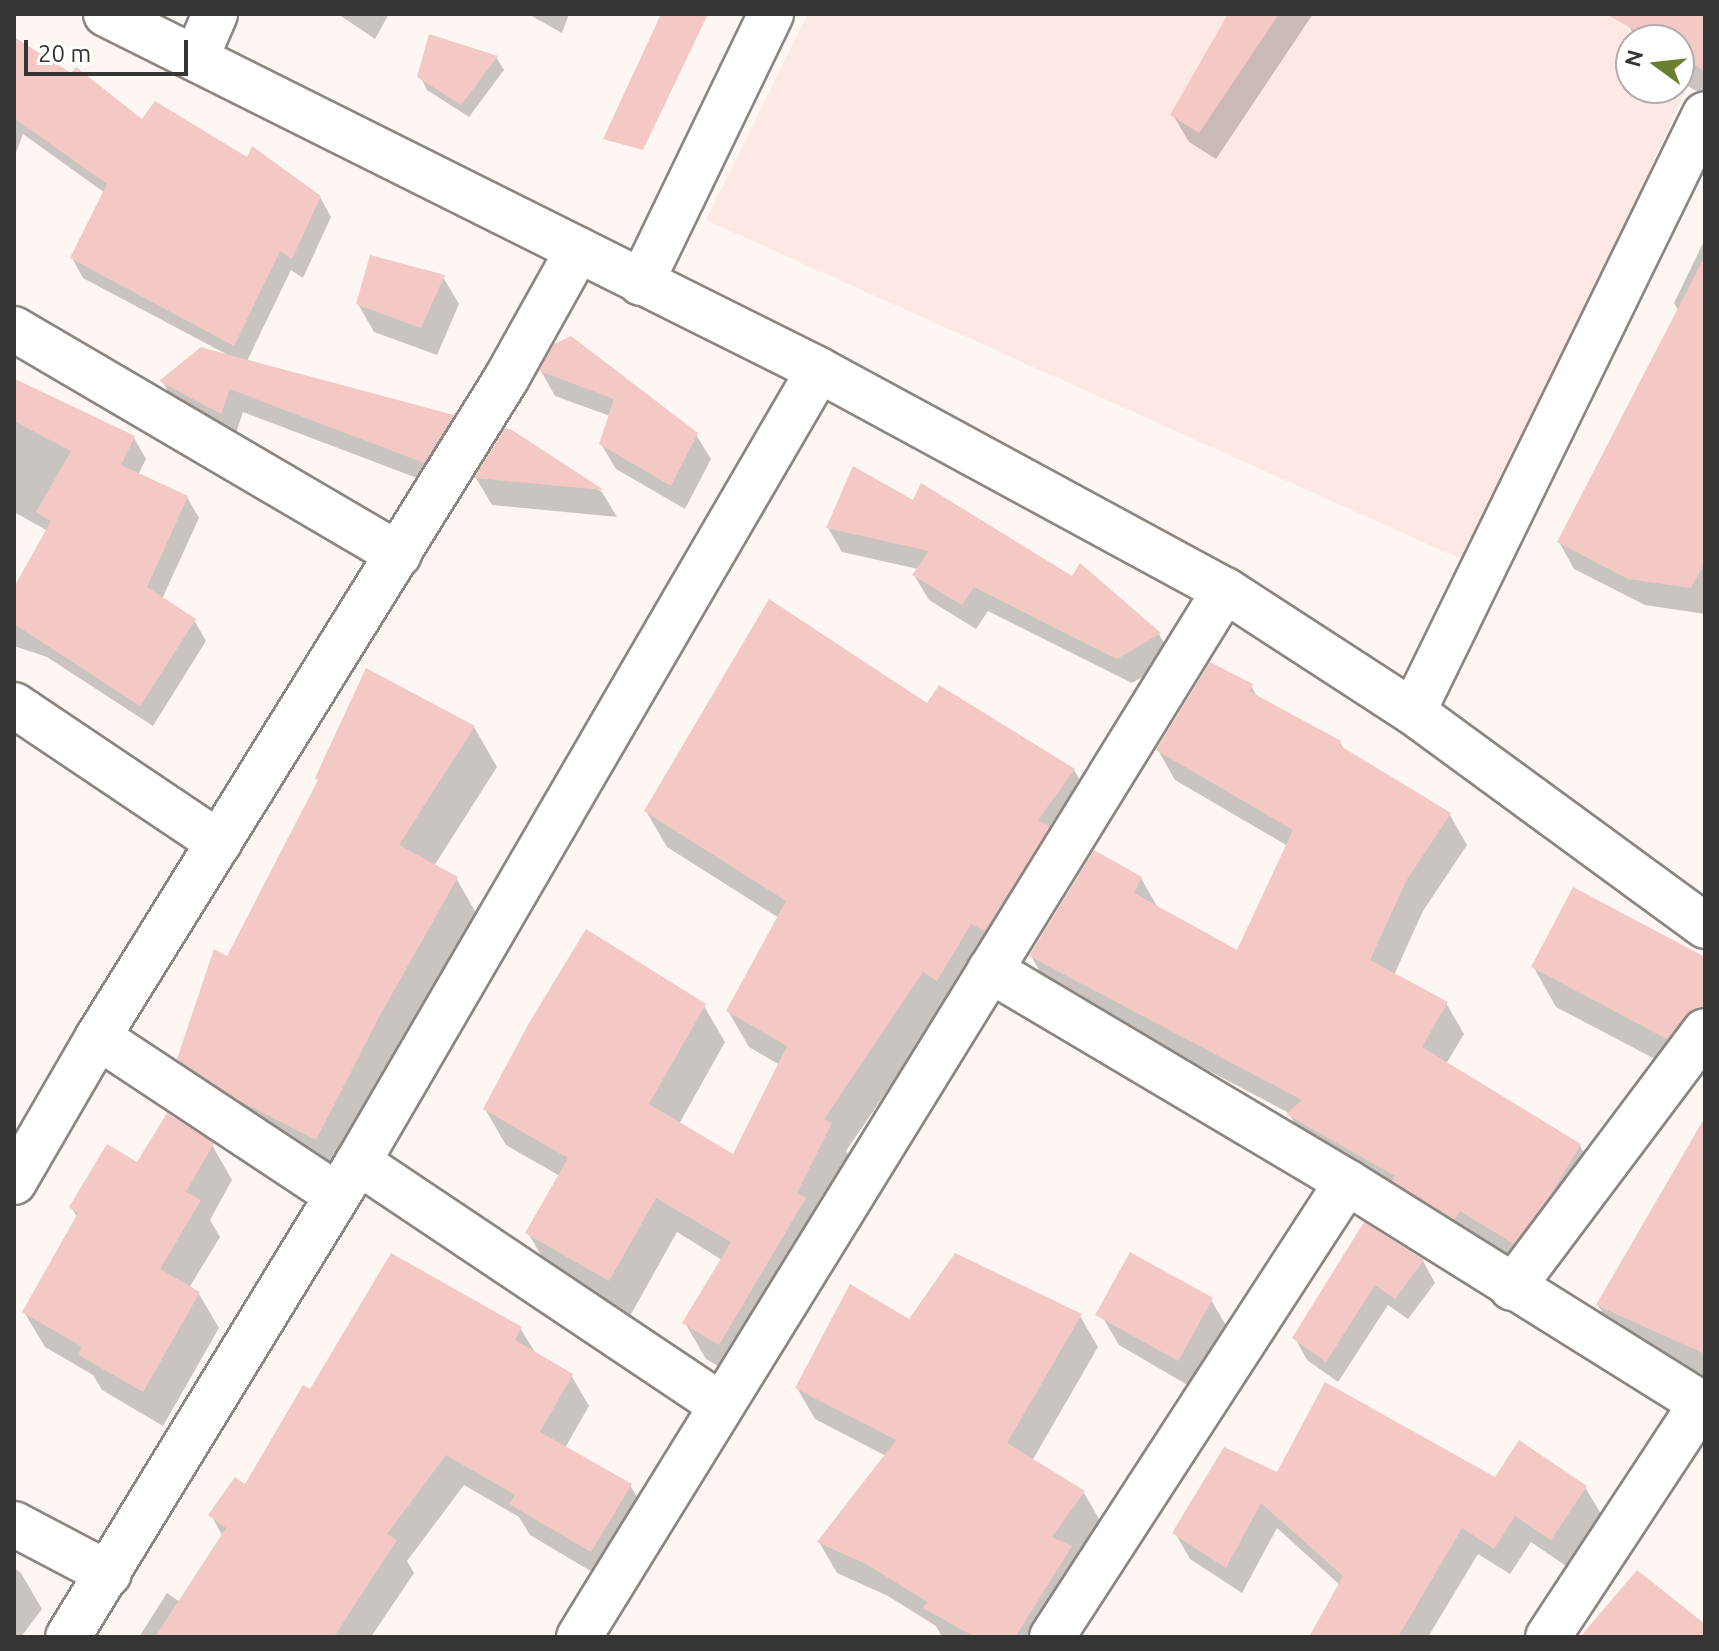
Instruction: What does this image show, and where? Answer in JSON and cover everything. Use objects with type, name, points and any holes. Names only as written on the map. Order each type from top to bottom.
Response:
[{"type":"street","points":[[106,14],[819,370],[1225,590],[1413,712],[1705,926]]},
{"type":"street","points":[[196,58],[215,14]]},
{"type":"street","points":[[641,283],[771,14]]},
{"type":"street","points":[[1413,712],[1703,124]]},
{"type":"street","points":[[14,1182],[98,1037],[506,379],[578,250]]},
{"type":"street","points":[[14,329],[399,555]]},
{"type":"street","points":[[68,1637],[348,1179],[819,370]]},
{"type":"street","points":[[579,1637],[1225,590]]},
{"type":"street","points":[[14,705],[219,843]]},
{"type":"street","points":[[990,970],[1347,1182],[1703,1405],[1548,1637]]},
{"type":"street","points":[[1512,1288],[1705,1031]]},
{"type":"street","points":[[98,1037],[348,1179],[720,1404]]},
{"type":"street","points":[[1052,1637],[1347,1182]]},
{"type":"street","points":[[14,1524],[109,1574]]},
{"type":"shaded area","points":[[808,14],[1705,14],[1705,47],[1695,69],[1695,24],[1615,24],[1615,104],[1679,104],[1472,564],[706,220]]},
{"type":"building","points":[[661,14],[708,14],[643,150],[603,139]]},
{"type":"building","points":[[1228,14],[1279,14],[1199,133],[1170,115]]},
{"type":"building","points":[[1606,14],[1705,14],[1705,71],[1695,65],[1695,24],[1623,24]]},
{"type":"building","points":[[429,34],[498,56],[461,105],[417,77]]},
{"type":"building","points":[[14,37],[71,73],[76,67],[142,119],[155,101],[247,157],[252,146],[321,196],[292,259],[280,251],[234,346],[70,258],[107,184],[14,118]]},
{"type":"building","points":[[370,255],[445,275],[421,328],[356,304]]},
{"type":"building","points":[[1705,256],[1705,562],[1691,588],[1628,579],[1557,542]]},
{"type":"building","points":[[571,336],[698,433],[671,486],[599,444],[614,399],[539,371],[554,344]]},
{"type":"building","points":[[201,347],[454,415],[424,463],[230,389],[221,414],[159,381]]},
{"type":"building","points":[[15,379],[135,436],[121,465],[188,496],[147,587],[196,619],[140,706],[14,624],[14,587],[51,521],[36,512],[71,451],[14,421]]},
{"type":"building","points":[[505,428],[512,430],[604,490],[474,478]]},
{"type":"building","points":[[853,466],[913,500],[921,483],[1072,576],[1080,563],[1161,633],[1117,659],[974,587],[962,605],[912,575],[929,551],[826,528]]},
{"type":"building","points":[[769,599],[927,703],[939,685],[1075,769],[1038,820],[1050,827],[985,931],[971,924],[937,981],[923,972],[824,1119],[832,1123],[797,1193],[806,1198],[719,1345],[682,1323],[731,1242],[656,1198],[609,1281],[525,1233],[568,1158],[483,1109],[529,1023],[586,929],[706,1004],[649,1104],[733,1154],[787,1046],[726,1011],[786,901],[644,811]]},
{"type":"building","points":[[1210,662],[1253,684],[1249,691],[1341,741],[1339,745],[1451,813],[1406,881],[1370,960],[1448,1002],[1422,1047],[1581,1144],[1552,1193],[1514,1244],[1460,1211],[1454,1220],[1392,1181],[1395,1176],[1286,1114],[1302,1100],[1029,956],[1094,850],[1142,877],[1134,893],[1237,950],[1293,830],[1156,750]]},
{"type":"building","points":[[366,668],[475,726],[399,845],[458,877],[379,1017],[316,1140],[238,1100],[177,1059],[214,949],[227,956],[318,780],[315,778]]},
{"type":"building","points":[[1573,887],[1705,957],[1705,1006],[1686,1015],[1667,1039],[1531,967]]},
{"type":"building","points":[[167,1113],[214,1143],[186,1192],[201,1200],[160,1269],[200,1292],[143,1392],[79,1355],[81,1346],[22,1312],[78,1213],[69,1207],[107,1144],[137,1162]]},
{"type":"building","points":[[1705,1117],[1705,1354],[1596,1305]]},
{"type":"building","points":[[1364,1222],[1424,1260],[1395,1299],[1375,1285],[1326,1362],[1292,1338]]},
{"type":"building","points":[[1130,1252],[1213,1298],[1178,1361],[1095,1315]]},
{"type":"building","points":[[391,1253],[522,1327],[515,1340],[573,1374],[540,1432],[632,1484],[591,1552],[509,1504],[515,1495],[446,1455],[387,1534],[397,1540],[334,1637],[155,1637],[226,1528],[208,1515],[235,1477],[245,1484],[303,1385],[310,1389]]},
{"type":"building","points":[[955,1253],[1082,1314],[1007,1443],[1085,1491],[1052,1537],[1072,1546],[1015,1637],[975,1637],[923,1608],[927,1602],[868,1565],[817,1542],[896,1440],[795,1388],[850,1284],[909,1319]]},
{"type":"building","points":[[1325,1382],[1495,1477],[1519,1440],[1587,1486],[1551,1540],[1515,1516],[1494,1549],[1462,1528],[1398,1637],[1309,1637],[1343,1576],[1261,1503],[1226,1568],[1172,1533],[1224,1447],[1277,1472]]},
{"type":"building","points":[[1637,1570],[1705,1624],[1705,1637],[1580,1637]]}]
